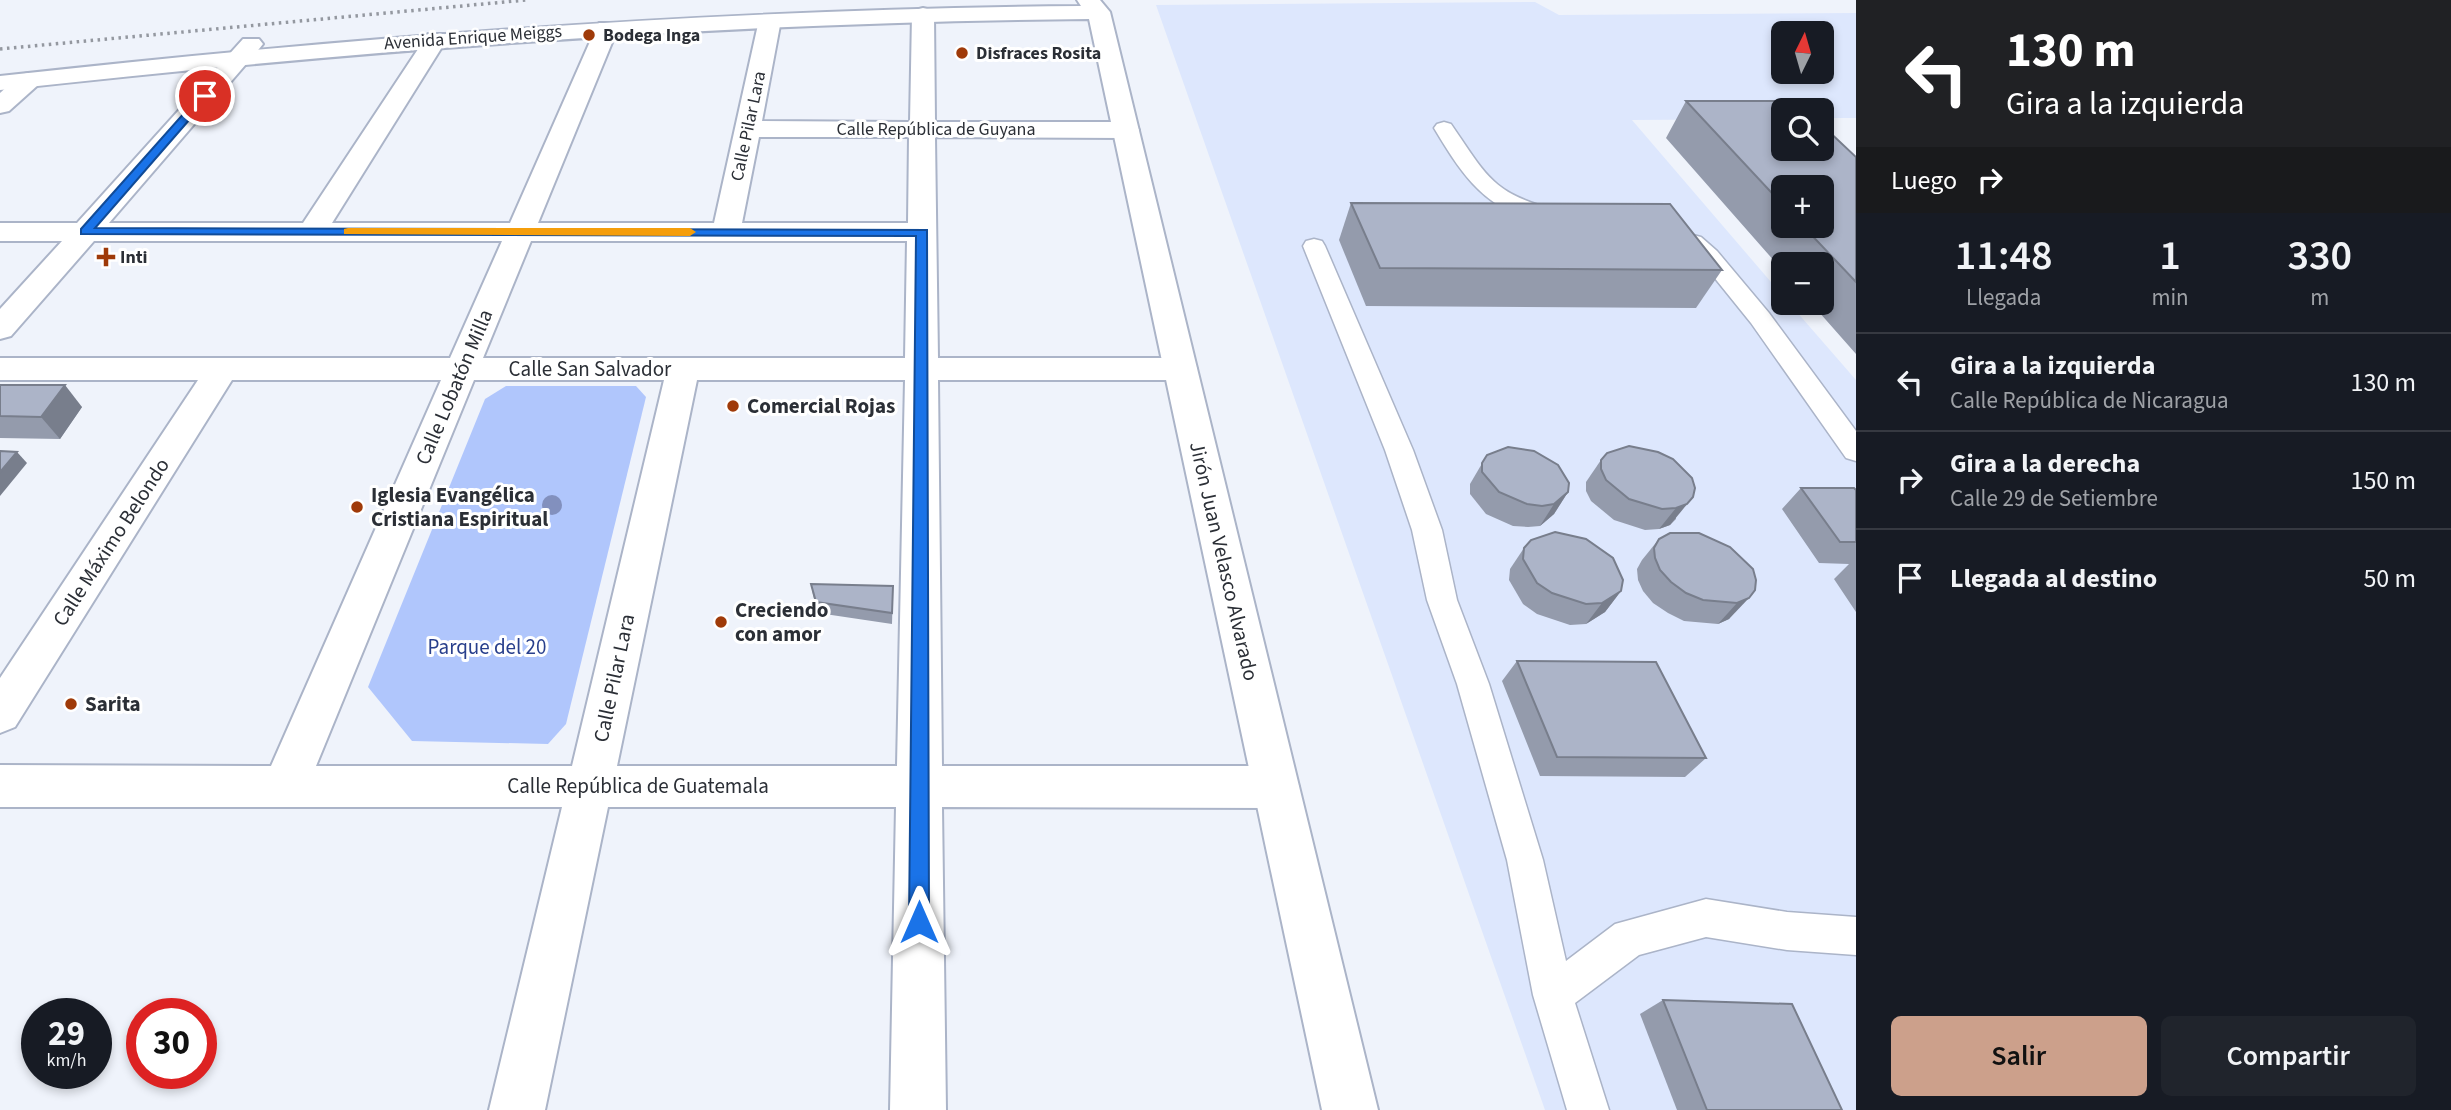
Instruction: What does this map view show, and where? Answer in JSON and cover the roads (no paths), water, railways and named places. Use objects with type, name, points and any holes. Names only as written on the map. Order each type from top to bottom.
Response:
[{"type":"street","name":"Avenida Enrique Meiggs","points":[[0,71],[610,15],[912,7],[1093,6]]},
{"type":"street","name":"Jirón Juan Velasco Alvarado","points":[[1093,6],[1126,130],[1350,1110]]},
{"type":"street","name":"Avenida Enrique Meiggs","points":[[0,83],[245,50],[607,27],[770,20],[912,7]]},
{"type":"street","points":[[912,7],[923,129],[918,1110]]},
{"type":"street","name":"Calle Pilar Lara","points":[[726,232],[770,20]]},
{"type":"street","name":"Calle Lobatón Milla","points":[[285,786],[607,27]]},
{"type":"street","points":[[312,232],[436,39]]},
{"type":"street","points":[[0,328],[245,50]]},
{"type":"street","points":[[0,106],[29,80]]},
{"type":"street","name":"Calle República de Guyana","points":[[747,129],[1126,130]]},
{"type":"street","points":[[0,232],[922,232]]},
{"type":"street","name":"Calle San Salvador","points":[[0,369],[1181,369]]},
{"type":"street","name":"Calle Máximo Belondo","points":[[0,714],[222,369]]},
{"type":"street","name":"Calle Pilar Lara","points":[[517,1110],[683,369]]},
{"type":"street","name":"Calle República de Guatemala","points":[[0,786],[1276,787]]},
{"type":"lane","points":[[1444,128],[1471,170],[1496,198],[1532,213],[1570,218]]},
{"type":"lane","points":[[1677,236],[1688,238],[1709,256],[1760,318],[1856,451]]},
{"type":"lane","points":[[1314,246],[1399,450],[1427,530],[1443,600],[1473,684],[1525,860],[1553,995],[1588,1110]]},
{"type":"lane","points":[[1553,995],[1629,938],[1706,918],[1787,931],[1856,936]]},
{"type":"railway","points":[[0,49],[526,0]]},
{"type":"place","name":"Bodega Inga","points":[[589,35]]},
{"type":"place","name":"Disfraces Rosita","points":[[962,53]]},
{"type":"place","name":"Inti","points":[[106,257]]},
{"type":"place","name":"Comercial Rojas","points":[[733,406]]},
{"type":"place","name":"Iglesia Evangélica Cristiana Espiritual","points":[[357,507]]},
{"type":"place","name":"Creciendo con amor","points":[[721,622]]},
{"type":"place","name":"Sarita","points":[[71,704]]},
{"type":"park label","name":"Parque del 20","points":[[487,647]]}]
